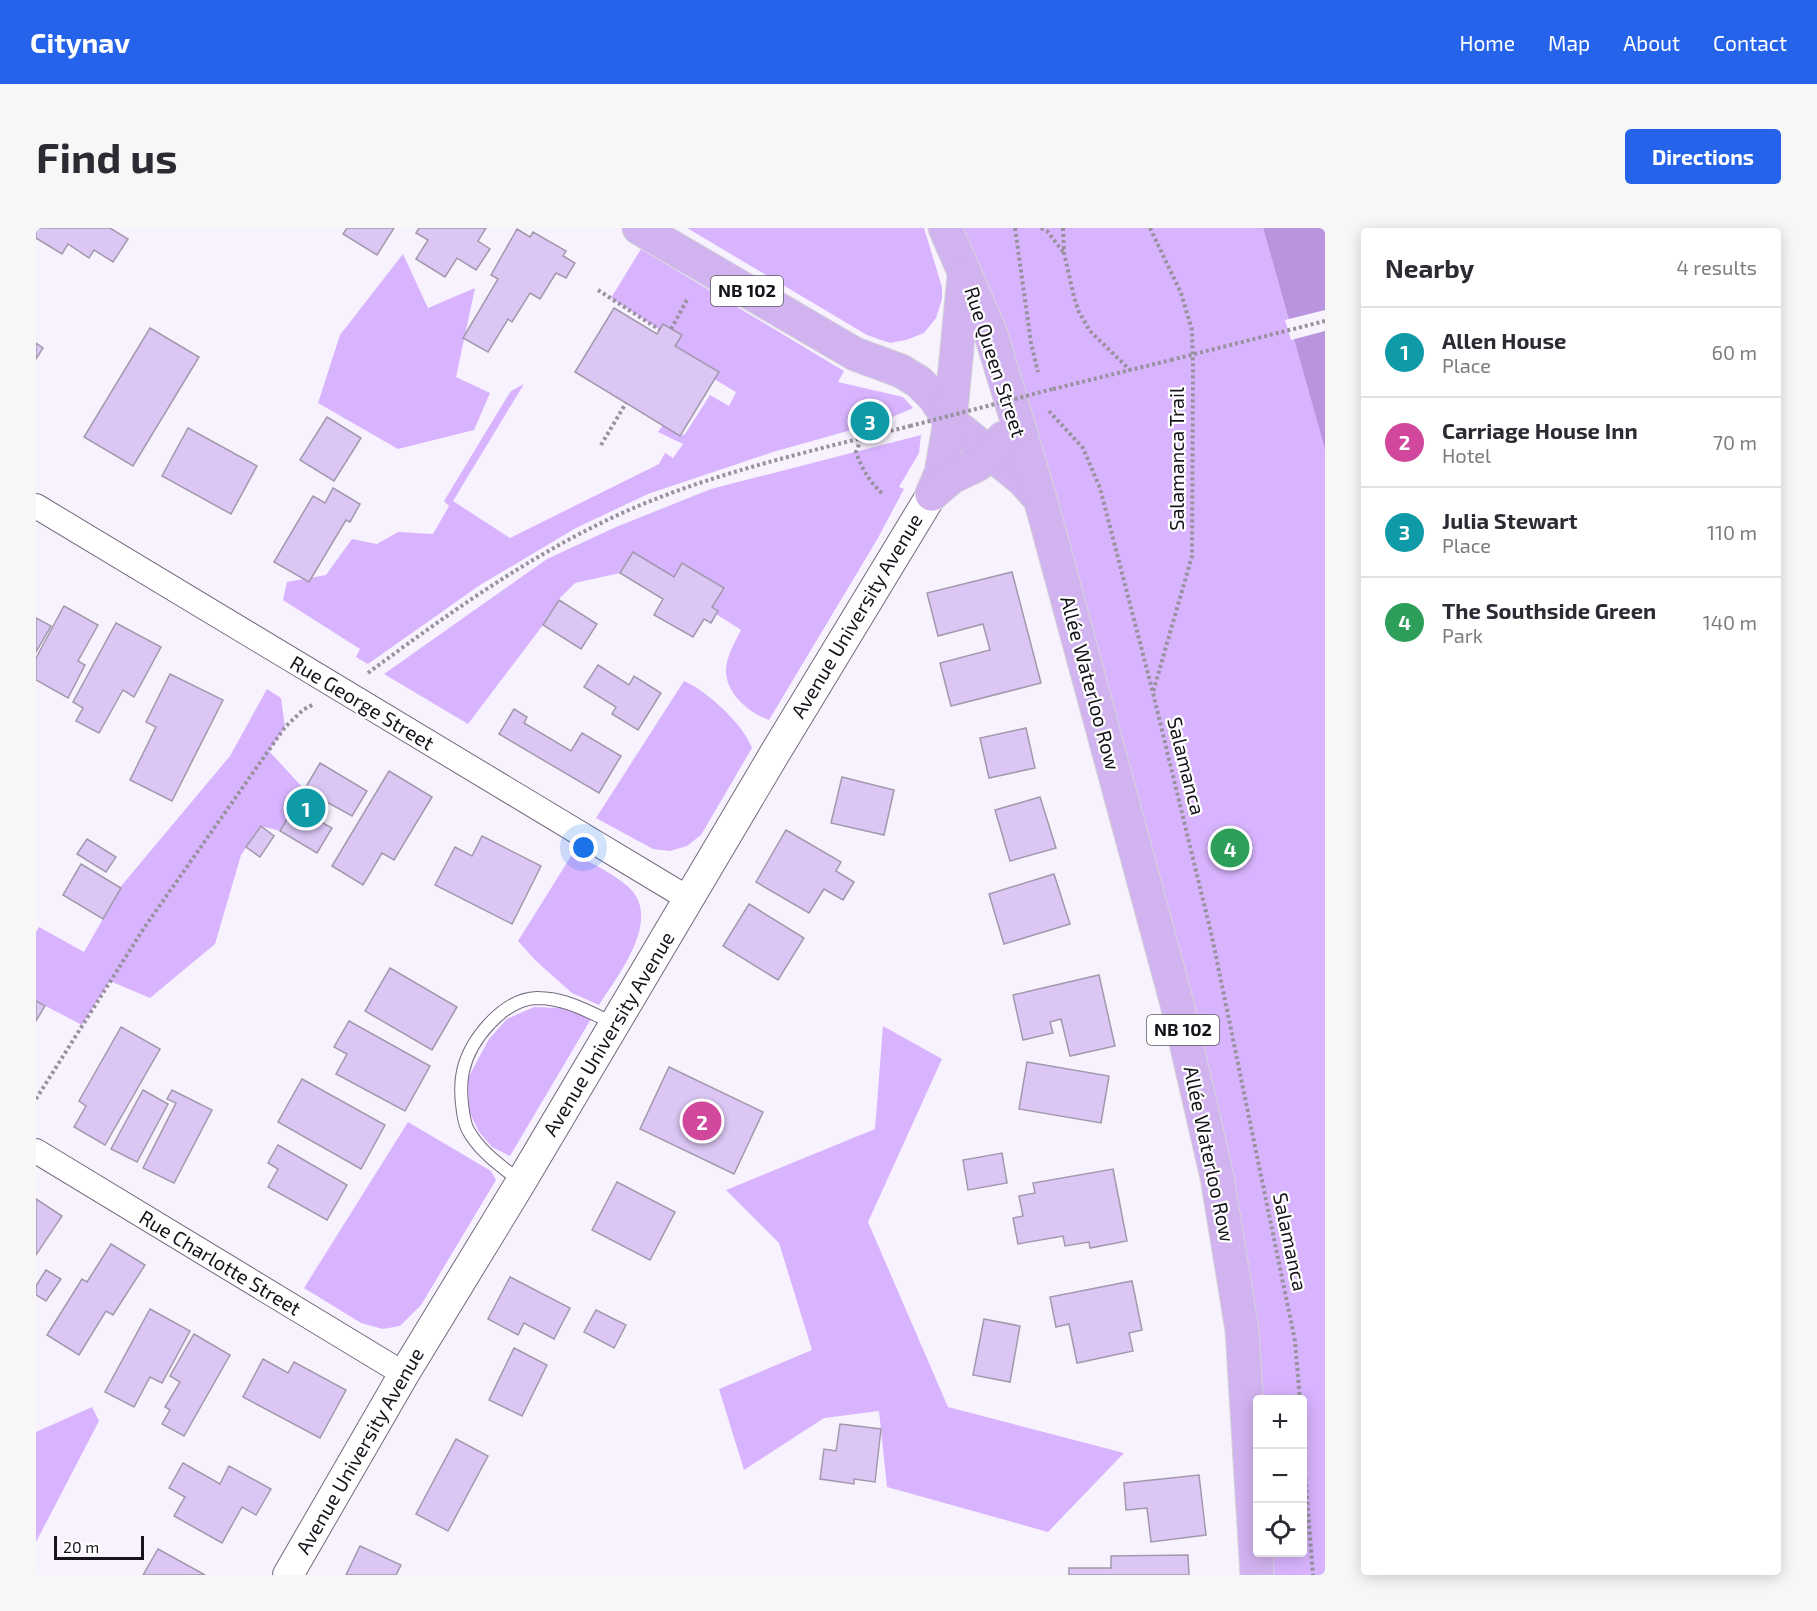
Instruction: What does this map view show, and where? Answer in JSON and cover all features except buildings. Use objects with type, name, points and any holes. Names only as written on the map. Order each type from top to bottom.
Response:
[{"type":"main road","name":"NB 102","points":[[639,228],[855,354],[901,371],[920,382],[934,397],[950,421],[1023,480],[1039,498]]},
{"type":"main road","name":"Rue Queen Street","points":[[945,228],[990,332],[1039,498]]},
{"type":"main road","points":[[942,486],[940,473],[950,421],[964,271]]},
{"type":"main road","points":[[942,486],[991,454],[1003,438],[1008,420],[1009,394]]},
{"type":"main road","points":[[942,486],[973,474],[1010,479],[1039,498]]},
{"type":"main road","name":"Allée Waterloo Row","points":[[1039,498],[1177,1004],[1217,1177],[1242,1330],[1257,1575]]},
{"type":"street","name":"Avenue University Avenue","points":[[288,1575],[404,1374],[689,899],[942,486]]},
{"type":"street","name":"Rue George Street","points":[[36,506],[689,899]]},
{"type":"street","name":"Rue Charlotte Street","points":[[36,1151],[404,1374]]},
{"type":"lane","points":[[521,1182],[489,1156],[467,1129],[460,1097],[463,1070],[476,1043],[489,1024],[506,1008],[534,998],[563,1000],[615,1024]]},
{"type":"path","points":[[1016,228],[1031,343],[1039,377]]},
{"type":"path","points":[[1041,228],[1047,231],[1064,253]]},
{"type":"path","points":[[1063,228],[1064,253],[1074,297],[1089,331],[1130,370]]},
{"type":"path","name":"Salamanca Trail","points":[[1150,228],[1181,293],[1192,330],[1193,366],[1192,556],[1153,693]]},
{"type":"path","points":[[598,290],[660,330]]},
{"type":"path","points":[[671,328],[688,298]]},
{"type":"path","points":[[375,668],[501,578],[562,543],[642,504],[754,467],[861,438],[1325,321]]},
{"type":"path","points":[[1042,386],[1045,395]]},
{"type":"path","points":[[601,445],[626,403]]},
{"type":"path","name":"Salamanca","points":[[1047,404],[1050,414],[1083,448],[1100,488],[1153,693],[1212,937],[1295,1341],[1300,1395]]},
{"type":"path","points":[[861,438],[856,452],[860,464],[873,485],[884,495]]},
{"type":"path","points":[[36,1100],[144,928],[285,727],[303,710]]},
{"type":"path","points":[[1303,1449],[1313,1575]]},
{"type":"shaded area","points":[[687,228],[924,228],[942,287],[942,299],[936,318],[924,333],[906,340],[890,343],[867,335]]},
{"type":"shaded area","points":[[945,228],[1263,228],[1294,339],[1325,331],[1325,1575],[1257,1575],[1256,1557],[1307,1557],[1307,1395],[1253,1395],[1253,1510],[1242,1330],[1177,1004]]},
{"type":"shaded area","points":[[1263,228],[1325,228],[1325,449]]},
{"type":"shaded area","points":[[641,249],[844,371],[838,382],[903,397],[913,408],[883,421],[773,452],[648,494],[576,528],[480,585],[368,664],[356,657],[360,649],[283,600],[287,582],[326,575],[352,539],[377,544],[398,532],[433,534],[449,506],[444,501],[504,402],[511,391],[524,384],[453,501],[510,538],[659,464],[665,453],[673,458],[683,444],[658,432],[663,425],[680,436],[685,434],[710,395],[729,406],[736,392],[714,379],[719,372],[675,346],[681,335],[663,324],[660,330],[611,298]]},
{"type":"shaded area","points":[[403,254],[428,308],[475,288],[456,377],[490,393],[474,430],[398,449],[318,403],[340,335]]},
{"type":"shaded area","points":[[921,435],[919,453],[899,487],[904,489],[878,538],[769,720],[746,707],[729,686],[727,664],[741,630],[716,614],[718,611],[712,607],[724,588],[674,577],[633,552],[620,573],[575,583],[559,599],[543,625],[468,724],[384,674],[547,559],[616,527],[711,489]]},
{"type":"shaded area","points":[[684,681],[703,692],[723,709],[741,729],[752,748],[701,835],[687,846],[670,851],[653,849],[596,818]]},
{"type":"shaded area","points":[[267,689],[281,698],[285,727],[269,751],[304,789],[280,831],[261,826],[241,855],[215,944],[150,998],[110,981],[82,1025],[36,1001],[36,932],[39,927],[84,952],[122,885],[230,756]]},
{"type":"shaded area","points":[[573,853],[622,881],[634,893],[640,906],[641,921],[632,951],[599,1005],[572,993],[535,960],[518,941]]},
{"type":"shaded area","points":[[534,1007],[562,1008],[591,1019],[510,1156],[492,1147],[479,1132],[469,1111],[468,1078],[489,1039],[507,1019]]},
{"type":"shaded area","points":[[883,1026],[942,1059],[868,1222],[948,1407],[1124,1453],[1048,1532],[887,1487],[879,1411],[824,1418],[744,1470],[719,1389],[812,1350],[779,1243],[726,1190],[875,1129]]},
{"type":"shaded area","points":[[408,1122],[491,1171],[496,1180],[421,1305],[400,1326],[383,1329],[361,1323],[304,1288]]},
{"type":"shaded area","points":[[92,1407],[99,1421],[36,1542],[36,1432]]},
{"type":"pier","points":[[1325,310],[1325,331],[1291,340],[1285,320]]},
{"type":"place","name":"Julia Stewart","points":[[870,421]]},
{"type":"place","name":"Allen House","points":[[306,808]]},
{"type":"place","name":"The Southside Green","points":[[1230,848]]},
{"type":"place","name":"Carriage House Inn","points":[[702,1121]]}]
